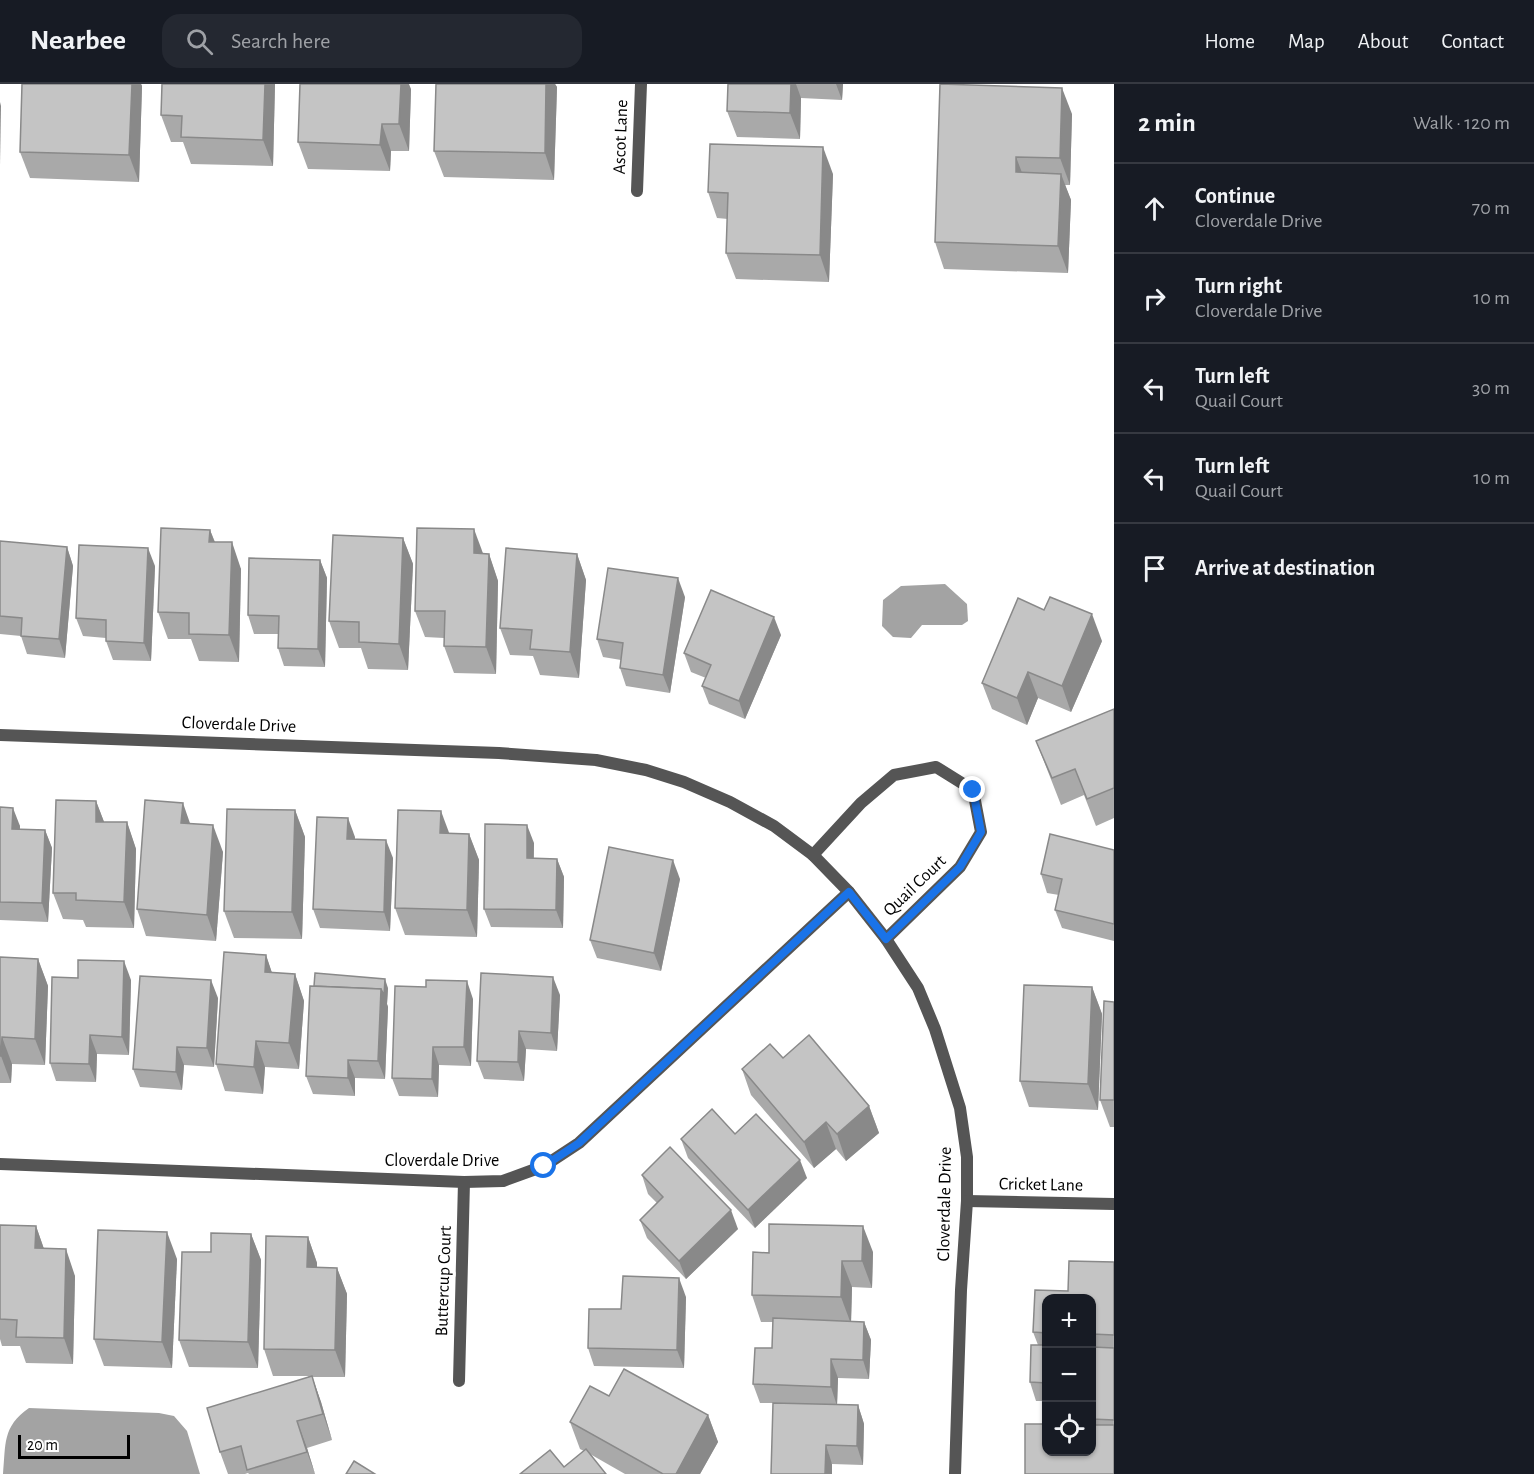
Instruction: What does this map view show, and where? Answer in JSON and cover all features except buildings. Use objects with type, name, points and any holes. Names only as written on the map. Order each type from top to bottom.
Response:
[{"type":"street","name":"Ascot Lane","points":[[637,191],[641,84]]},
{"type":"street","name":"Cloverdale Drive","points":[[0,735],[499,753],[596,760],[645,770],[684,782],[730,802],[774,826],[813,855],[849,892],[886,939],[918,988],[935,1029],[960,1108],[967,1157],[967,1201],[961,1290],[955,1474]]},
{"type":"street","name":"Quail Court","points":[[813,855],[861,803],[894,775],[936,767],[973,790],[981,832],[960,867],[886,939]]},
{"type":"street","name":"Cloverdale Drive","points":[[0,1164],[464,1182],[503,1181],[544,1166],[579,1143],[849,892]]},
{"type":"street","name":"Buttercup Court","points":[[459,1381],[464,1182]]},
{"type":"street","name":"Cricket Lane","points":[[967,1201],[1114,1204]]},
{"type":"shaded area","points":[[945,584],[967,604],[968,621],[962,625],[922,625],[911,638],[893,637],[882,626],[883,600],[901,586]]},
{"type":"shaded area","points":[[29,1408],[159,1413],[174,1416],[187,1431],[200,1474],[3,1474],[5,1445],[10,1429],[20,1415]]},
{"type":"route","points":[[544,1166],[579,1143],[849,892],[886,939],[960,867],[981,832],[973,790]]}]
